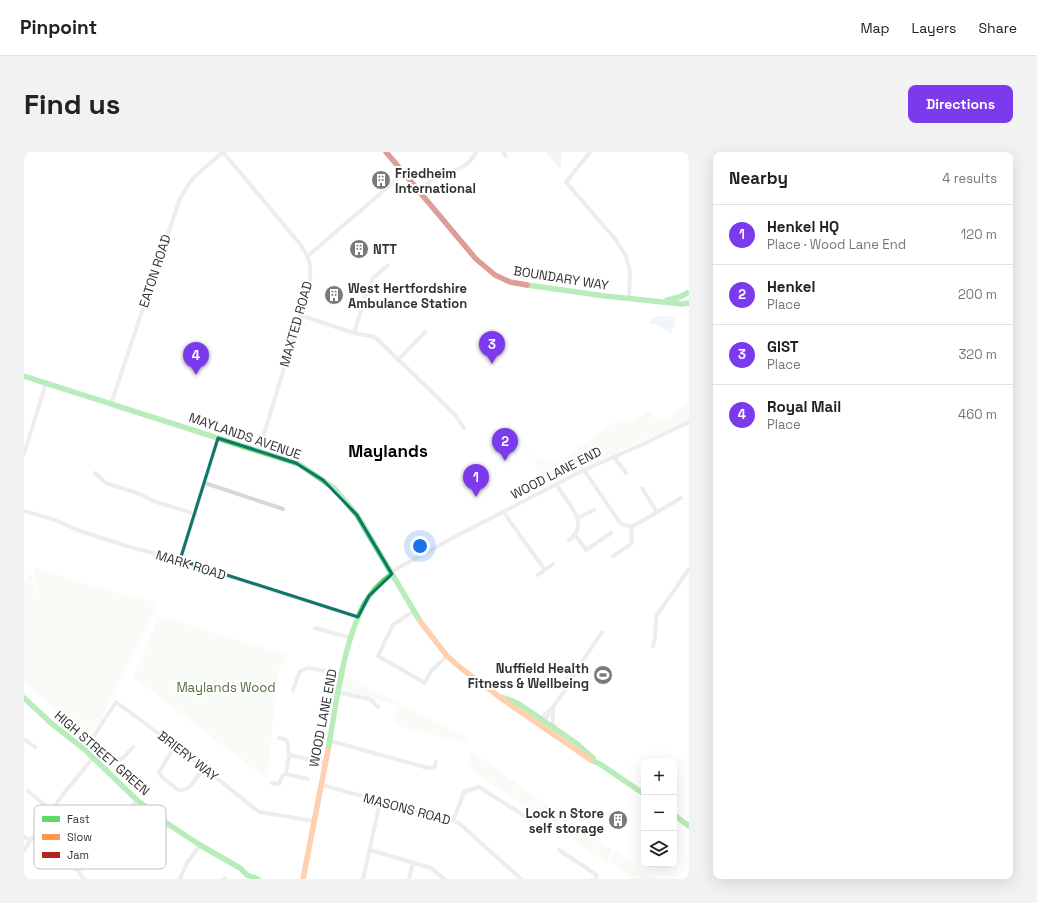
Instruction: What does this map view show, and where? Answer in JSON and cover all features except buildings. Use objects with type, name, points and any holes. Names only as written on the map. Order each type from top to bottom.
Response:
[{"type":"street","name":"MAXTED ROAD","points":[[223,152],[296,239],[308,256],[311,269],[310,282],[259,452]]},
{"type":"street","name":"EATON ROAD","points":[[111,404],[180,198],[194,178],[223,152]]},
{"type":"street","name":"BOUNDARY WAY","points":[[386,152],[476,258],[494,275],[510,282],[629,299],[665,301],[680,304],[689,302]]},
{"type":"street","points":[[420,191],[435,178],[454,172],[468,164],[476,152]]},
{"type":"street","points":[[590,152],[566,182],[615,239],[626,256],[630,272],[629,299]]},
{"type":"street","points":[[308,256],[404,173]]},
{"type":"street","points":[[354,333],[370,283],[376,275],[388,265]]},
{"type":"street","name":"BOUNDARY WAY","points":[[665,301],[680,297],[688,292]]},
{"type":"street","points":[[688,292],[687,298],[689,302]]},
{"type":"street","points":[[300,315],[354,333],[375,338],[456,416],[464,428]]},
{"type":"street","points":[[398,360],[425,332]]},
{"type":"street","name":"MAYLANDS AVENUE","points":[[24,376],[284,459],[298,464],[315,474],[334,488],[357,515],[414,611],[447,656],[470,676],[501,696],[513,700],[564,741],[586,757],[600,764]]},
{"type":"street","points":[[24,454],[46,383]]},
{"type":"street","name":"WOOD LANE END","points":[[303,879],[344,666],[358,617],[369,596],[392,573],[406,563],[584,470],[689,422]]},
{"type":"street","points":[[180,560],[218,438]]},
{"type":"street","points":[[614,457],[626,473]]},
{"type":"street","points":[[584,470],[620,523],[626,526],[631,527],[681,498]]},
{"type":"street","points":[[95,473],[106,483],[140,494],[153,501],[195,514]]},
{"type":"street","points":[[205,483],[283,509]]},
{"type":"street","points":[[556,485],[578,518],[578,530],[575,536],[569,540]]},
{"type":"street","points":[[642,488],[657,512]]},
{"type":"street","points":[[578,518],[594,510]]},
{"type":"street","name":"MARK ROAD","points":[[24,511],[55,520],[80,531],[180,560],[358,617]]},
{"type":"street","points":[[504,511],[508,520],[545,570]]},
{"type":"street","points":[[613,556],[632,541],[631,527]]},
{"type":"street","points":[[575,536],[586,550],[611,532]]},
{"type":"street","points":[[538,575],[553,564]]},
{"type":"street","points":[[653,646],[657,615],[689,569]]},
{"type":"street","points":[[414,611],[393,624],[378,656],[425,683],[431,671],[447,656]]},
{"type":"street","points":[[315,628],[351,638]]},
{"type":"street","points":[[542,722],[568,686],[566,681],[568,678],[571,678],[602,632]]},
{"type":"street","points":[[293,690],[300,671],[308,668],[343,674]]},
{"type":"street","points":[[340,693],[370,699],[378,707]]},
{"type":"street","name":"MAYLANDS AVENUE","points":[[501,696],[505,701],[521,712],[558,730],[576,743],[600,764],[641,792]]},
{"type":"street","name":"HIGH STREET GREEN","points":[[24,698],[51,723],[84,749],[143,805]]},
{"type":"street","points":[[513,700],[521,712]]},
{"type":"street","name":"BRIERY WAY","points":[[84,749],[116,702],[259,812],[315,821]]},
{"type":"street","points":[[553,707],[553,723],[564,738],[564,741]]},
{"type":"street","points":[[272,784],[279,784],[282,776],[286,774],[289,755],[287,740],[278,738]]},
{"type":"street","points":[[24,739],[35,747]]},
{"type":"street","points":[[330,741],[428,768],[434,768],[436,762]]},
{"type":"street","points":[[175,746],[158,772],[178,790],[182,791],[188,789],[203,768]]},
{"type":"street","points":[[106,770],[116,760],[123,758],[133,747]]},
{"type":"street","points":[[289,755],[326,763]]},
{"type":"street","points":[[55,805],[93,758]]},
{"type":"street","points":[[286,774],[308,778]]},
{"type":"street","name":"MASONS ROAD","points":[[322,785],[460,824],[521,879]]},
{"type":"street","points":[[453,821],[464,792],[479,787],[531,820]]},
{"type":"street","points":[[28,791],[45,805]]},
{"type":"street","points":[[133,805],[137,800]]},
{"type":"street","points":[[363,879],[380,802]]},
{"type":"street","points":[[677,817],[689,826]]},
{"type":"street","name":"HIGH STREET GREEN","points":[[168,824],[200,845],[240,868],[246,877],[258,879]]},
{"type":"street","points":[[24,850],[34,836]]},
{"type":"street","points":[[24,837],[31,841]]},
{"type":"street","points":[[180,879],[187,864],[200,845]]},
{"type":"street","points":[[370,850],[431,868],[444,879]]},
{"type":"street","points":[[559,850],[597,875],[595,879]]},
{"type":"street","points":[[409,879],[413,862]]},
{"type":"street","points":[[75,869],[84,879]]},
{"type":"highlighted area","points":[[218,438],[296,463],[323,480],[357,515],[392,574],[369,596],[358,617],[180,560]]},
{"type":"green space","points":[[689,402],[689,420],[572,473],[548,487],[525,448],[505,422],[508,422],[535,462],[543,458],[554,464],[570,456],[573,452],[618,420],[628,421],[630,424],[649,411],[654,417],[664,420]]},
{"type":"green space","points":[[34,567],[93,586],[158,603],[101,720],[86,739],[24,681],[24,581],[32,572],[36,597]]},
{"type":"green space","name":"Maylands Wood","points":[[159,616],[287,655],[278,674],[267,779],[133,677]]},
{"type":"green space","points":[[343,674],[468,739],[469,744],[395,725],[397,705],[340,693]]},
{"type":"green space","points":[[472,752],[612,850],[607,863],[468,767]]},
{"type":"green space","points":[[615,851],[655,879],[634,879],[610,861]]},
{"type":"shaded area","points":[[547,152],[562,152],[560,168],[547,154]]},
{"type":"shaded area","points":[[658,316],[668,316],[675,319],[674,328],[672,328],[671,333],[655,324],[649,324],[652,318]]},
{"type":"traffic: fast","points":[[527,285],[605,296],[682,304],[689,303]]},
{"type":"traffic: fast","points":[[667,300],[680,297],[687,293]]},
{"type":"traffic: fast","points":[[24,376],[299,464],[334,488],[357,515],[420,621]]},
{"type":"traffic: fast","points":[[328,750],[341,675],[357,619],[371,595],[380,584],[392,574]]},
{"type":"traffic: fast","points":[[501,697],[522,706],[576,743],[593,758]]},
{"type":"traffic: fast","points":[[24,698],[51,723],[84,749],[143,805]]},
{"type":"traffic: fast","points":[[591,760],[600,764],[641,792]]},
{"type":"traffic: fast","points":[[677,817],[689,826]]},
{"type":"traffic: fast","points":[[166,822],[200,845],[240,868],[247,875],[258,879]]},
{"type":"traffic: slow","points":[[420,621],[447,656],[462,669],[505,701],[591,760]]},
{"type":"traffic: slow","points":[[303,879],[328,750]]},
{"type":"traffic: jam","points":[[386,152],[476,259],[495,275],[510,282],[527,285]]},
{"type":"place","name":"Friedheim International","points":[[381,180]]},
{"type":"place","name":"NTT","points":[[359,249]]},
{"type":"place","name":"West Hertfordshire Ambulance Station","points":[[334,295]]},
{"type":"place","name":"GIST","points":[[492,364]]},
{"type":"place","name":"Royal Mail","points":[[196,375]]},
{"type":"place","name":"Henkel","points":[[505,461]]},
{"type":"place","name":"Henkel HQ","points":[[476,497]]},
{"type":"place","name":"Nuffield Health Fitness & Wellbeing","points":[[603,675]]},
{"type":"place","name":"Lock n Store self storage","points":[[618,820]]},
{"type":"district","name":"Maylands","points":[[388,451]]}]
